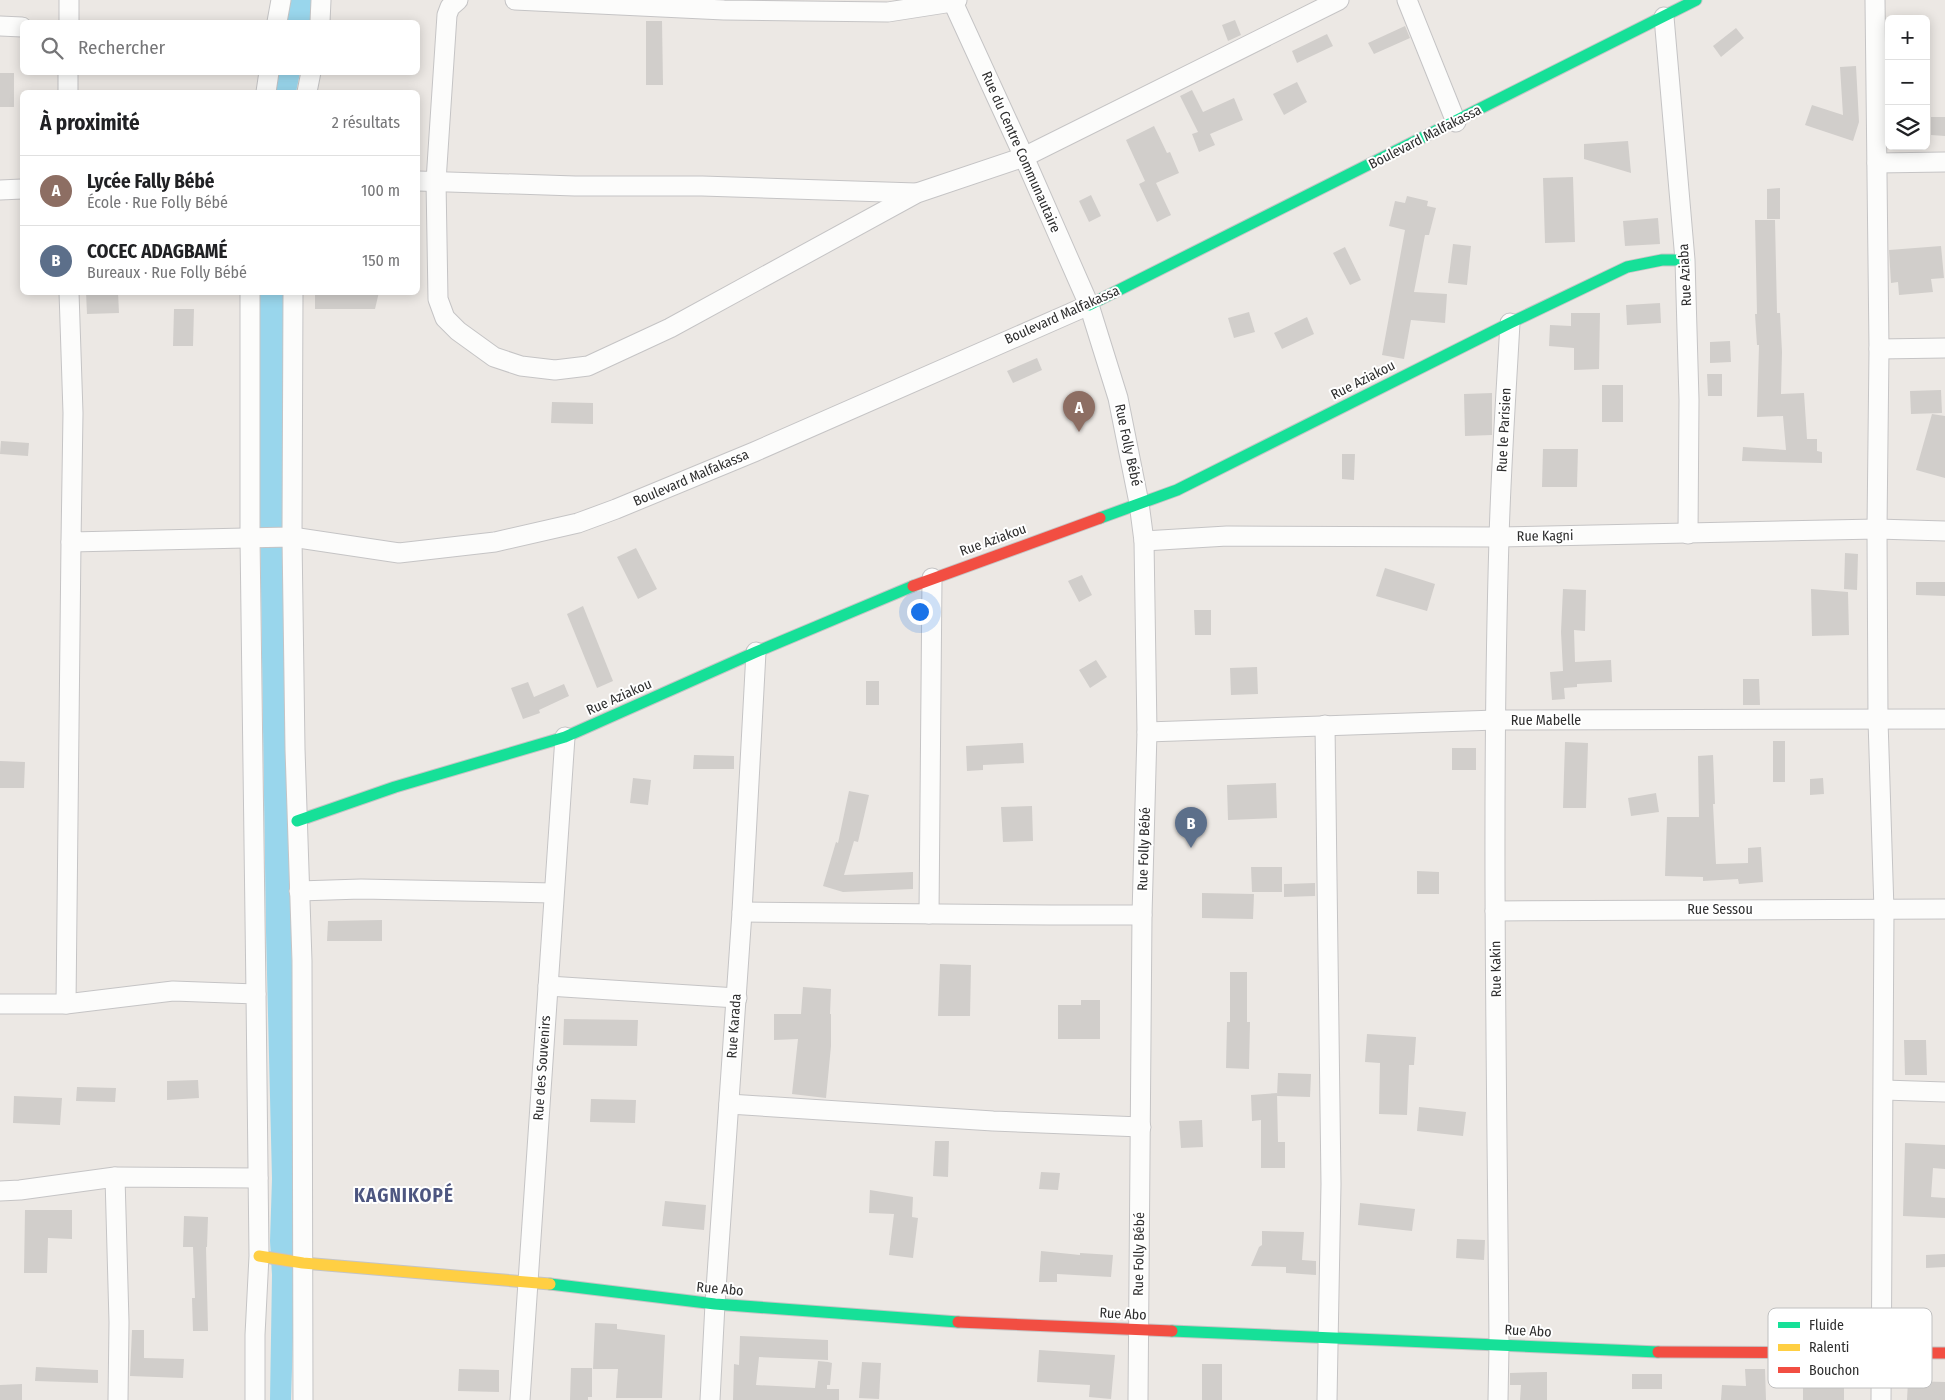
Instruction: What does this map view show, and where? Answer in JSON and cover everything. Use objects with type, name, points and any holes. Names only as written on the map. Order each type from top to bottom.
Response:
[{"type":"street","points":[[69,0],[69,20]]},
{"type":"street","points":[[277,20],[281,0]]},
{"type":"street","points":[[320,20],[321,0]]},
{"type":"street","points":[[458,0],[450,7],[447,15],[427,181],[438,299],[445,318],[458,331],[494,357],[521,366],[555,370],[588,366],[670,328],[918,193],[1024,157],[1339,0]]},
{"type":"street","points":[[515,0],[724,5],[888,12],[954,1]]},
{"type":"street","points":[[1407,0],[1456,122]]},
{"type":"street","name":"Boulevard Malfakassa","points":[[71,542],[292,537],[399,553],[495,542],[578,523],[763,448],[1089,305],[1696,0]]},
{"type":"street","points":[[1875,0],[1879,349],[1876,529],[1878,720],[1884,910],[1882,1308]]},
{"type":"street","name":"Rue du Centre Communautaire","points":[[954,1],[1089,305]]},
{"type":"street","name":"Rue Aziaba","points":[[1664,17],[1685,260],[1689,400],[1688,534]]},
{"type":"street","points":[[0,26],[20,27]]},
{"type":"street","points":[[68,75],[68,90]]},
{"type":"street","points":[[266,90],[269,75]]},
{"type":"street","points":[[307,90],[310,75]]},
{"type":"street","points":[[1877,163],[1945,162]]},
{"type":"street","points":[[427,181],[576,186],[702,186],[918,193]]},
{"type":"street","points":[[0,190],[20,189]]},
{"type":"street","name":"Rue Aziakou","points":[[297,820],[395,787],[565,737],[756,652],[932,578],[1176,490],[1510,323],[1627,267],[1662,260],[1685,260]]},
{"type":"street","points":[[66,1004],[72,413],[70,295]]},
{"type":"street","points":[[250,295],[259,1256],[255,1335],[255,1400]]},
{"type":"street","points":[[293,295],[292,537],[297,820],[302,961],[303,1400]]},
{"type":"street","name":"Rue Folly Bébé","points":[[1089,305],[1118,398],[1139,502],[1144,541],[1147,732],[1142,914],[1138,1400]]},
{"type":"street","name":"Rue le Parisien","points":[[1499,537],[1510,323]]},
{"type":"street","points":[[1879,349],[1945,348]]},
{"type":"street","name":"Rue Kagni","points":[[1144,541],[1227,536],[1499,537],[1876,529],[1945,531]]},
{"type":"street","name":"Rue Kakin","points":[[1498,1400],[1495,911],[1499,537]]},
{"type":"street","points":[[929,914],[932,578]]},
{"type":"street","name":"Rue Karada","points":[[710,1400],[742,912],[756,652]]},
{"type":"street","name":"Rue Mabelle","points":[[1147,732],[1496,720],[1945,719]]},
{"type":"street","points":[[1325,725],[1330,1174],[1328,1400]]},
{"type":"street","name":"Rue des Souvenirs","points":[[520,1400],[565,737]]},
{"type":"street","points":[[299,891],[361,889],[554,893]]},
{"type":"street","name":"Rue Sessou","points":[[1495,911],[1945,909]]},
{"type":"street","points":[[742,912],[1142,914]]},
{"type":"street","points":[[548,986],[736,998]]},
{"type":"street","points":[[0,1004],[66,1004],[173,991],[256,994]]},
{"type":"street","points":[[1884,1090],[1945,1092]]},
{"type":"street","points":[[729,1104],[993,1121],[1141,1127]]},
{"type":"street","points":[[0,1191],[115,1177],[258,1178]]},
{"type":"street","points":[[115,1177],[119,1322],[118,1400]]},
{"type":"street","name":"Rue Abo","points":[[259,1256],[303,1263],[529,1282],[715,1304],[941,1321],[1686,1354],[1768,1354]]},
{"type":"street","name":"Rue Abo","points":[[1932,1354],[1945,1354]]},
{"type":"water","points":[[290,0],[313,0],[310,20],[286,20]]},
{"type":"water","points":[[275,75],[300,75],[296,90],[271,90]]},
{"type":"water","points":[[259,295],[285,295],[288,800],[294,1049],[295,1274],[291,1400],[270,1400],[272,1179],[266,932]]},
{"type":"building","points":[[1235,20],[1241,35],[1228,41],[1222,25]]},
{"type":"building","points":[[646,21],[662,21],[663,85],[646,85]]},
{"type":"building","points":[[1405,26],[1410,38],[1374,54],[1368,43]]},
{"type":"building","points":[[1736,28],[1744,38],[1721,57],[1713,46]]},
{"type":"building","points":[[1327,34],[1333,46],[1297,63],[1292,51]]},
{"type":"building","points":[[1856,66],[1859,122],[1853,141],[1805,125],[1812,105],[1843,115],[1840,67]]},
{"type":"building","points":[[0,73],[14,73],[14,107],[0,107]]},
{"type":"building","points":[[1297,82],[1307,102],[1284,115],[1273,94]]},
{"type":"building","points":[[1192,90],[1203,112],[1234,98],[1243,120],[1210,134],[1215,145],[1199,152],[1192,134],[1198,132],[1180,96]]},
{"type":"building","points":[[1931,117],[1945,117],[1945,136],[1931,135]]},
{"type":"building","points":[[1154,126],[1167,153],[1170,152],[1179,173],[1156,183],[1171,215],[1157,222],[1139,184],[1145,181],[1126,140]]},
{"type":"building","points":[[1628,141],[1631,173],[1584,159],[1584,144]]},
{"type":"building","points":[[1573,177],[1575,242],[1545,243],[1543,178]]},
{"type":"building","points":[[1780,188],[1780,219],[1767,219],[1767,189]]},
{"type":"building","points":[[1091,195],[1101,216],[1089,222],[1079,201]]},
{"type":"building","points":[[1407,196],[1428,201],[1427,206],[1436,208],[1429,235],[1425,235],[1414,292],[1447,294],[1445,323],[1411,320],[1404,359],[1382,355],[1405,230],[1389,226],[1395,201],[1405,203]]},
{"type":"building","points":[[1658,218],[1660,244],[1625,246],[1623,221]]},
{"type":"building","points":[[1755,220],[1775,220],[1777,313],[1780,313],[1782,352],[1781,394],[1804,393],[1807,439],[1817,439],[1817,451],[1822,452],[1822,463],[1742,461],[1743,447],[1786,450],[1783,416],[1757,417],[1759,345],[1757,345],[1755,314],[1757,314]]},
{"type":"building","points":[[1453,244],[1471,246],[1467,285],[1448,283]]},
{"type":"building","points":[[1941,246],[1944,278],[1931,279],[1933,292],[1899,295],[1898,282],[1891,283],[1889,250]]},
{"type":"building","points":[[1345,247],[1361,280],[1350,285],[1333,253]]},
{"type":"building","points":[[86,295],[118,295],[119,313],[87,314]]},
{"type":"building","points":[[315,295],[378,295],[375,309],[315,309]]},
{"type":"building","points":[[1660,303],[1661,323],[1627,325],[1626,305]]},
{"type":"building","points":[[174,309],[194,309],[193,346],[173,346]]},
{"type":"building","points":[[1249,312],[1255,332],[1234,338],[1228,318]]},
{"type":"building","points":[[1571,313],[1600,313],[1599,369],[1574,370],[1574,348],[1549,346],[1550,325],[1571,326]]},
{"type":"building","points":[[1307,317],[1314,334],[1282,349],[1274,333]]},
{"type":"building","points":[[1730,341],[1731,362],[1710,363],[1710,342]]},
{"type":"building","points":[[1037,358],[1042,370],[1013,383],[1007,371]]},
{"type":"building","points":[[1707,374],[1722,374],[1722,396],[1708,396]]},
{"type":"building","points":[[1602,385],[1623,385],[1623,422],[1602,422]]},
{"type":"building","points":[[1941,390],[1942,413],[1911,414],[1910,391]]},
{"type":"building","points":[[1492,393],[1492,435],[1465,436],[1464,394]]},
{"type":"building","points":[[552,402],[593,403],[593,424],[551,423]]},
{"type":"building","points":[[1932,414],[1945,416],[1945,478],[1916,470]]},
{"type":"building","points":[[1,441],[29,443],[28,456],[0,454]]},
{"type":"building","points":[[1543,449],[1578,449],[1577,487],[1542,487]]},
{"type":"building","points":[[1342,454],[1355,454],[1354,480],[1342,479]]},
{"type":"building","points":[[636,548],[657,589],[638,599],[617,557]]},
{"type":"building","points":[[1845,553],[1858,554],[1857,590],[1844,589]]},
{"type":"building","points":[[1385,568],[1435,584],[1427,611],[1376,596]]},
{"type":"building","points":[[1082,575],[1092,595],[1079,602],[1068,581]]},
{"type":"building","points":[[1916,582],[1945,582],[1945,596],[1916,595]]},
{"type":"building","points":[[1563,589],[1586,590],[1585,631],[1574,630],[1575,662],[1611,660],[1612,682],[1577,684],[1577,687],[1564,688],[1565,699],[1552,700],[1550,672],[1563,671],[1561,632]]},
{"type":"building","points":[[1811,589],[1848,592],[1849,635],[1812,636]]},
{"type":"building","points":[[583,606],[613,681],[597,688],[567,614]]},
{"type":"building","points":[[1194,610],[1211,610],[1211,635],[1195,635]]},
{"type":"building","points":[[1096,660],[1107,677],[1090,688],[1079,670]]},
{"type":"building","points":[[1257,667],[1258,694],[1231,695],[1230,668]]},
{"type":"building","points":[[1743,679],[1759,679],[1760,705],[1743,705]]},
{"type":"building","points":[[866,681],[879,681],[879,705],[866,705]]},
{"type":"building","points":[[528,682],[534,697],[564,684],[569,696],[539,710],[540,713],[523,719],[511,688]]},
{"type":"building","points":[[1773,741],[1785,741],[1785,782],[1773,782]]},
{"type":"building","points":[[1565,742],[1588,743],[1586,808],[1563,808]]},
{"type":"building","points":[[1023,743],[1024,763],[983,765],[983,770],[967,771],[966,746]]},
{"type":"building","points":[[1452,748],[1476,748],[1476,770],[1452,770]]},
{"type":"building","points":[[694,755],[734,756],[734,769],[693,769]]},
{"type":"building","points":[[1713,755],[1716,864],[1748,863],[1748,848],[1761,847],[1763,882],[1739,884],[1738,879],[1703,881],[1703,877],[1665,876],[1667,817],[1699,817],[1698,756]]},
{"type":"building","points":[[0,761],[25,762],[24,788],[0,788]]},
{"type":"building","points":[[633,778],[651,780],[648,805],[630,803]]},
{"type":"building","points":[[1823,778],[1824,794],[1810,795],[1810,779]]},
{"type":"building","points":[[1276,783],[1277,818],[1228,820],[1227,785]]},
{"type":"building","points":[[849,791],[869,795],[858,842],[854,841],[844,875],[913,872],[913,889],[843,892],[823,886],[836,842],[838,843]]},
{"type":"building","points":[[1656,793],[1659,812],[1631,816],[1628,798]]},
{"type":"building","points":[[1032,806],[1033,841],[1003,842],[1001,807]]},
{"type":"building","points":[[1251,867],[1282,867],[1282,892],[1252,892]]},
{"type":"building","points":[[1417,871],[1439,872],[1439,894],[1417,894]]},
{"type":"building","points":[[1315,883],[1315,896],[1284,897],[1284,884]]},
{"type":"building","points":[[1202,893],[1254,894],[1253,919],[1202,918]]},
{"type":"building","points":[[382,920],[382,941],[327,941],[328,921]]},
{"type":"building","points":[[940,964],[971,965],[970,1016],[938,1016]]},
{"type":"building","points":[[1230,972],[1247,972],[1247,1022],[1250,1022],[1249,1069],[1226,1068],[1227,1022],[1230,1022]]},
{"type":"building","points":[[803,987],[831,989],[831,1046],[826,1098],[792,1094],[798,1039],[774,1040],[774,1014],[801,1014]]},
{"type":"building","points":[[1081,1000],[1100,1000],[1100,1039],[1058,1039],[1058,1005],[1081,1005]]},
{"type":"building","points":[[564,1019],[638,1020],[637,1046],[563,1045]]},
{"type":"building","points":[[1367,1034],[1416,1037],[1414,1065],[1409,1065],[1407,1115],[1379,1114],[1380,1063],[1365,1062]]},
{"type":"building","points":[[1904,1040],[1926,1040],[1927,1075],[1905,1075]]},
{"type":"building","points":[[1278,1073],[1311,1074],[1310,1097],[1277,1096]]},
{"type":"building","points":[[198,1080],[199,1098],[167,1100],[167,1081]]},
{"type":"building","points":[[77,1087],[116,1088],[115,1102],[76,1101]]},
{"type":"building","points":[[1277,1093],[1278,1142],[1285,1142],[1285,1168],[1261,1168],[1261,1120],[1252,1121],[1251,1095]]},
{"type":"building","points":[[14,1096],[62,1098],[60,1125],[13,1123]]},
{"type":"building","points":[[591,1099],[636,1100],[635,1123],[590,1122]]},
{"type":"building","points":[[1419,1107],[1466,1112],[1463,1136],[1417,1131]]},
{"type":"building","points":[[1202,1120],[1203,1147],[1181,1148],[1179,1121]]},
{"type":"building","points":[[935,1141],[949,1141],[948,1177],[933,1176]]},
{"type":"building","points":[[1905,1143],[1945,1145],[1945,1169],[1933,1168],[1931,1197],[1945,1198],[1945,1218],[1903,1216]]},
{"type":"building","points":[[1041,1172],[1060,1173],[1058,1190],[1039,1189]]},
{"type":"building","points":[[870,1190],[913,1197],[912,1217],[918,1218],[913,1258],[889,1255],[894,1214],[869,1213]]},
{"type":"building","points":[[665,1201],[706,1205],[704,1230],[662,1226]]},
{"type":"building","points":[[1360,1203],[1415,1209],[1412,1231],[1358,1225]]},
{"type":"building","points":[[25,1210],[72,1210],[72,1239],[48,1238],[47,1273],[24,1273]]},
{"type":"building","points":[[184,1216],[208,1217],[206,1247],[208,1331],[193,1331],[192,1298],[195,1298],[193,1247],[183,1247]]},
{"type":"building","points":[[1262,1231],[1304,1232],[1302,1260],[1316,1261],[1316,1275],[1286,1273],[1286,1267],[1251,1266],[1259,1247],[1262,1245]]},
{"type":"building","points":[[1457,1239],[1485,1240],[1484,1260],[1456,1258]]},
{"type":"building","points":[[1041,1251],[1080,1255],[1080,1253],[1113,1255],[1111,1277],[1057,1274],[1057,1282],[1039,1282]]},
{"type":"building","points":[[1945,1254],[1945,1267],[1926,1268],[1926,1255]]},
{"type":"building","points":[[595,1323],[617,1324],[617,1329],[665,1335],[662,1398],[616,1398],[618,1369],[593,1369]]},
{"type":"building","points":[[132,1330],[144,1330],[144,1358],[184,1359],[183,1378],[130,1376]]},
{"type":"building","points":[[740,1336],[828,1340],[828,1360],[759,1357],[756,1385],[815,1388],[818,1361],[828,1362],[832,1363],[830,1385],[827,1385],[827,1389],[839,1389],[839,1400],[733,1400],[734,1364],[739,1365]]},
{"type":"building","points":[[1039,1350],[1115,1355],[1111,1399],[1089,1397],[1090,1385],[1037,1382]]},
{"type":"building","points":[[862,1362],[881,1363],[879,1399],[859,1398]]},
{"type":"building","points":[[1202,1364],[1222,1364],[1222,1400],[1202,1400]]},
{"type":"building","points":[[36,1367],[98,1370],[98,1383],[35,1381]]},
{"type":"building","points":[[571,1368],[592,1368],[592,1397],[588,1397],[588,1400],[570,1400]]},
{"type":"building","points":[[459,1369],[499,1370],[499,1392],[458,1391]]},
{"type":"building","points":[[1745,1369],[1765,1369],[1766,1400],[1721,1400],[1722,1385],[1746,1386]]},
{"type":"building","points":[[1547,1372],[1547,1400],[1520,1400],[1521,1385],[1510,1385],[1510,1373]]},
{"type":"building","points":[[1632,1374],[1662,1374],[1662,1389],[1632,1389]]},
{"type":"building","points":[[1932,1382],[1945,1382],[1945,1400],[1907,1400],[1908,1388],[1932,1388]]},
{"type":"building","points":[[22,1384],[22,1400],[0,1400],[0,1385]]},
{"type":"building","points":[[1803,1388],[1844,1388],[1844,1400],[1803,1400]]},
{"type":"traffic: fast","points":[[1089,305],[1696,0]]},
{"type":"traffic: fast","points":[[1100,518],[1177,490],[1510,323],[1627,267],[1662,260],[1685,260]]},
{"type":"traffic: fast","points":[[297,821],[395,787],[565,737],[756,652],[913,586]]},
{"type":"traffic: fast","points":[[550,1284],[715,1304],[958,1322]]},
{"type":"traffic: fast","points":[[1172,1331],[1658,1352]]},
{"type":"traffic: slow","points":[[259,1256],[303,1263],[550,1284]]},
{"type":"traffic: jam","points":[[913,586],[1100,518]]},
{"type":"traffic: jam","points":[[958,1322],[1172,1331]]},
{"type":"traffic: jam","points":[[1658,1352],[1768,1352]]},
{"type":"traffic: jam","points":[[1932,1353],[1945,1353]]},
{"type":"place","name":"Lycée Fally Bébé","points":[[1079,432]]},
{"type":"place","name":"COCEC ADAGBAMÉ","points":[[1191,848]]},
{"type":"district","name":"KAGNIKOPÉ","points":[[404,1195]]}]
